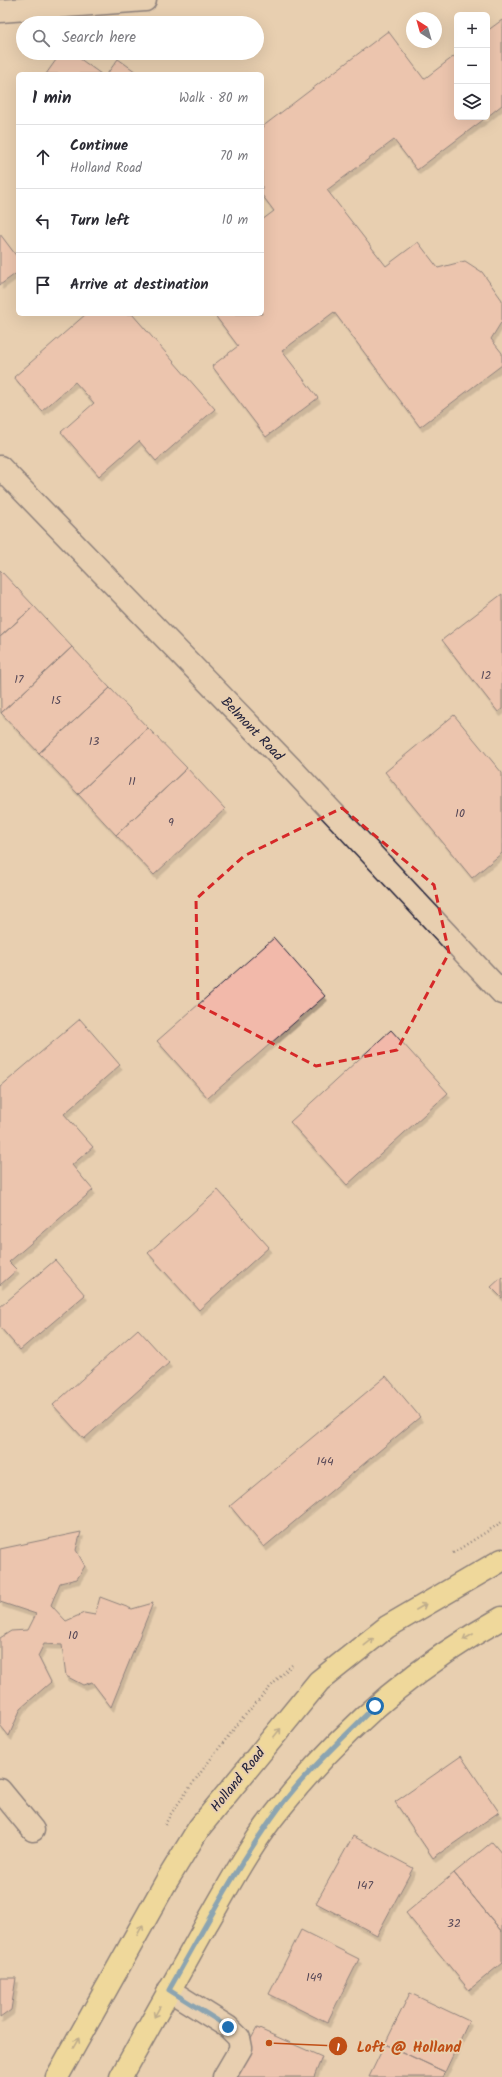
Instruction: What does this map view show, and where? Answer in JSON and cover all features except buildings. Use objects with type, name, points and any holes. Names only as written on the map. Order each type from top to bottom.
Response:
[{"type":"main road","name":"Holland Road","points":[[57,2077],[166,1882],[199,1828],[319,1681],[387,1627],[502,1560]]},
{"type":"main road","points":[[121,2077],[240,1865],[280,1807],[332,1748],[375,1706],[418,1671],[464,1640],[502,1618]]},
{"type":"street","points":[[0,11],[146,0]]},
{"type":"street","name":"Belmont Road","points":[[0,467],[292,769],[502,993]]},
{"type":"street","points":[[0,1790],[33,1830]]},
{"type":"street","points":[[169,1990],[228,2027],[239,2038],[241,2048],[224,2077]]},
{"type":"highlighted area","points":[[342,808],[434,885],[449,953],[397,1050],[316,1066],[198,1005],[196,899],[244,856]]},
{"type":"place","name":"Loft @ Holland","points":[[269,2043]]},
{"type":"route","points":[[228,2027],[169,1990],[240,1865],[280,1807],[332,1748],[375,1706]]}]
